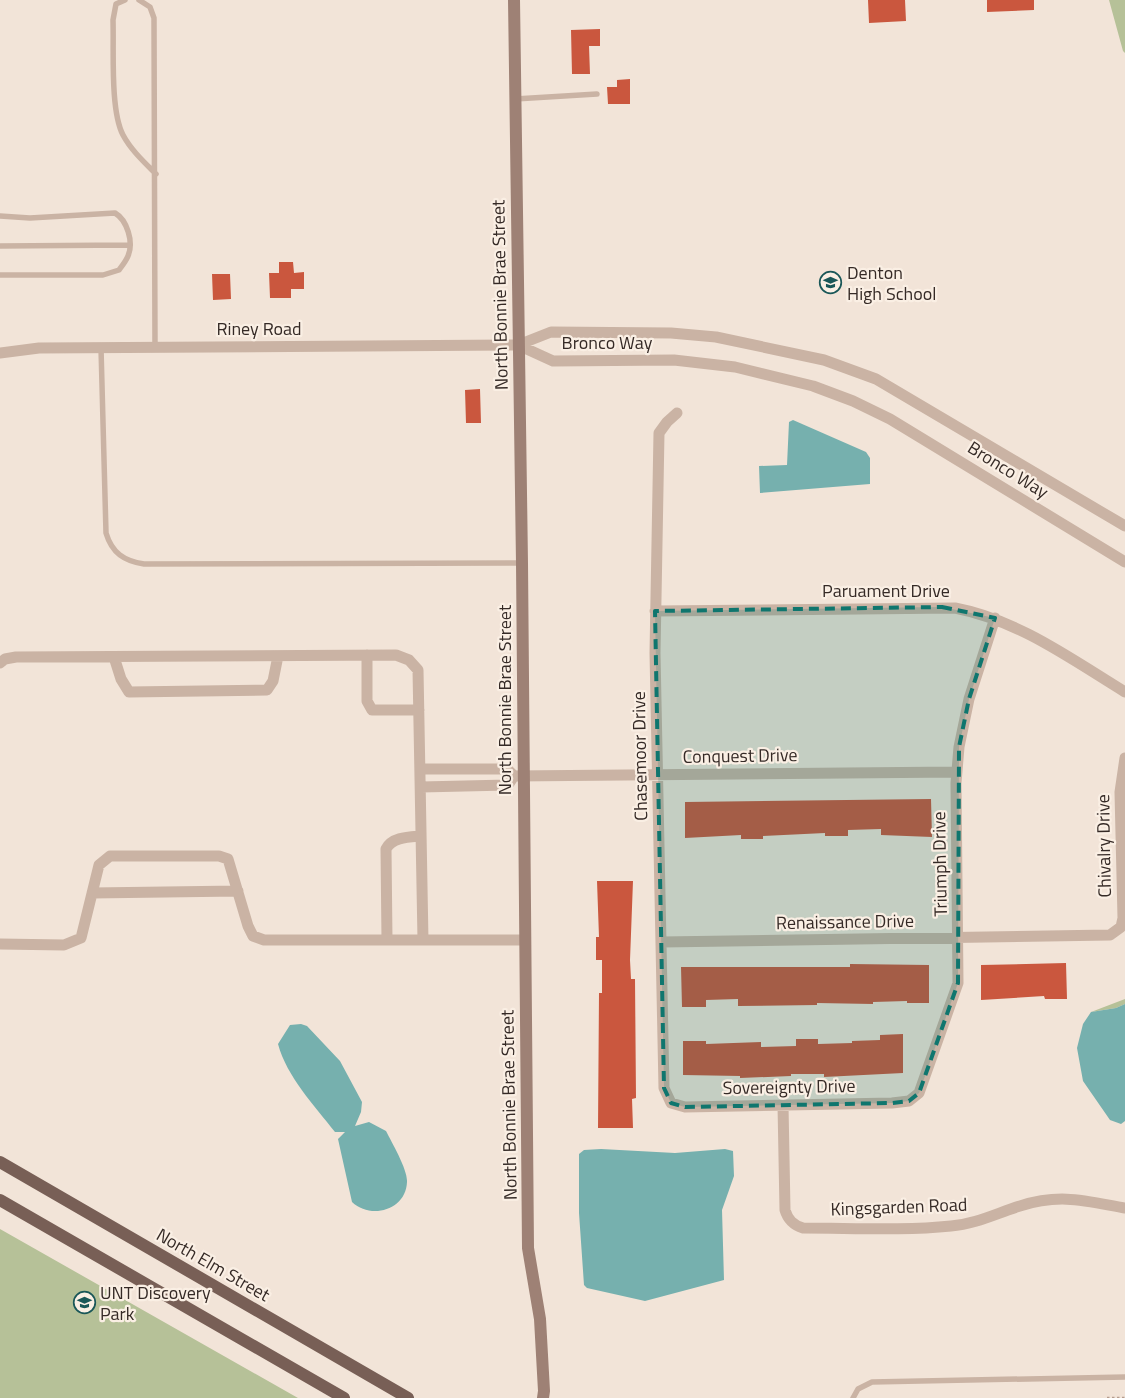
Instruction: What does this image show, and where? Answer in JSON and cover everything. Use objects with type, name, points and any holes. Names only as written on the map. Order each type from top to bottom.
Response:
[{"type":"main road","name":"North Bonnie Brae Street","points":[[514,0],[522,563],[519,776],[524,940],[528,1248],[540,1319],[544,1391],[542,1398]]},
{"type":"main road","name":"North Elm Street","points":[[0,1162],[408,1398]]},
{"type":"main road","points":[[0,1200],[344,1398]]},
{"type":"street","name":"Bronco Way","points":[[518,345],[551,332],[671,333],[716,337],[824,360],[876,379],[1125,526]]},
{"type":"street","name":"Riney Road","points":[[0,353],[39,348],[518,345]]},
{"type":"street","name":"Bronco Way","points":[[518,345],[553,361],[699,361],[775,376],[821,389],[853,401],[890,419],[1125,562]]},
{"type":"street","name":"Chasemoor Drive","points":[[671,1103],[667,1098],[664,1088],[655,611],[659,433],[677,413]]},
{"type":"street","name":"Paruament Drive","points":[[655,611],[942,607],[969,611],[995,618],[1018,628],[1125,692]]},
{"type":"street","name":"Triumph Drive","points":[[908,1101],[919,1093],[955,995],[960,973],[957,772],[959,747],[969,698],[995,618]]},
{"type":"street","points":[[0,663],[5,659],[16,657],[396,655],[409,660],[418,670],[423,940]]},
{"type":"street","points":[[114,657],[121,679],[129,692],[267,690],[273,681],[278,656]]},
{"type":"street","points":[[367,656],[367,701],[372,710],[419,710]]},
{"type":"street","name":"Chivalry Drive","points":[[1117,932],[1121,927],[1123,918],[1120,792],[1125,758]]},
{"type":"street","points":[[421,769],[507,769],[519,776],[508,785],[421,787]]},
{"type":"street","name":"Conquest Drive","points":[[519,776],[957,772]]},
{"type":"street","points":[[387,940],[386,849],[388,844],[404,837],[421,836]]},
{"type":"street","points":[[0,944],[64,945],[81,938],[99,865],[110,856],[219,856],[228,859],[253,936],[264,940],[524,940]]},
{"type":"street","points":[[92,893],[238,891]]},
{"type":"street","name":"Renaissance Drive","points":[[662,942],[1103,936],[1117,932]]},
{"type":"street","name":"Sovereignty Drive","points":[[671,1103],[685,1107],[908,1101]]},
{"type":"street","name":"Kingsgarden Road","points":[[783,1105],[785,1210],[791,1222],[803,1228],[952,1226],[977,1222],[1032,1203],[1060,1198],[1086,1200],[1125,1208]]},
{"type":"lane","points":[[125,0],[116,4],[113,20],[117,117],[123,135],[133,150],[156,174]]},
{"type":"lane","points":[[139,0],[150,7],[154,18],[156,174],[154,347]]},
{"type":"lane","points":[[515,99],[597,94]]},
{"type":"lane","points":[[0,216],[30,218],[114,213],[122,217],[128,227],[129,254],[119,270],[103,275],[0,275]]},
{"type":"lane","points":[[0,246],[128,245]]},
{"type":"lane","points":[[101,348],[106,533],[108,542],[121,557],[144,564],[522,563]]},
{"type":"lane","points":[[853,1398],[858,1389],[872,1382],[1125,1377]]},
{"type":"path","points":[[1107,1398],[1125,1398]]},
{"type":"highlighted area","points":[[942,607],[995,618],[969,699],[959,747],[958,983],[919,1093],[909,1101],[892,1103],[685,1107],[671,1103],[664,1088],[655,611]]},
{"type":"green space","points":[[1109,0],[1125,0],[1125,53],[1123,51]]},
{"type":"green space","points":[[1125,999],[1125,1004],[1116,1008],[1091,1012]]},
{"type":"green space","name":"UNT Discovery Park","points":[[0,1229],[298,1398],[0,1398]]},
{"type":"water","points":[[793,420],[866,452],[870,458],[870,484],[760,493],[759,466],[787,465],[789,422]]},
{"type":"water","points":[[1125,1004],[1125,1121],[1121,1124],[1110,1120],[1083,1081],[1077,1048],[1083,1024],[1091,1012],[1116,1008]]},
{"type":"water","points":[[301,1024],[307,1026],[340,1061],[362,1102],[361,1112],[355,1126],[369,1122],[386,1131],[399,1156],[407,1177],[405,1192],[401,1199],[386,1209],[368,1210],[352,1202],[338,1139],[345,1132],[335,1132],[294,1079],[282,1056],[278,1044],[290,1025]]},
{"type":"water","points":[[601,1149],[675,1153],[725,1149],[733,1151],[734,1176],[722,1210],[724,1280],[645,1301],[587,1288],[584,1285],[579,1213],[579,1154],[584,1150]]},
{"type":"building","points":[[868,0],[905,0],[906,21],[869,23]]},
{"type":"building","points":[[987,0],[1034,0],[1034,10],[987,12]]},
{"type":"building","points":[[600,29],[600,46],[589,46],[590,74],[572,74],[571,30]]},
{"type":"building","points":[[630,79],[630,104],[608,104],[607,87],[617,87],[617,80]]},
{"type":"building","points":[[279,262],[293,262],[294,273],[304,272],[304,289],[291,289],[291,298],[270,298],[269,273],[279,273]]},
{"type":"building","points":[[212,274],[230,274],[231,299],[213,300]]},
{"type":"building","points":[[480,389],[481,423],[466,423],[465,390]]},
{"type":"building","points":[[931,799],[932,837],[881,835],[881,829],[848,830],[848,836],[825,836],[825,833],[763,836],[763,839],[741,839],[741,835],[685,838],[685,802]]},
{"type":"building","points":[[597,881],[633,881],[630,960],[631,979],[635,979],[636,1098],[632,1099],[633,1128],[598,1128],[599,993],[602,993],[602,960],[596,960],[596,937],[599,937]]},
{"type":"building","points":[[1066,963],[1067,999],[1045,999],[1044,996],[981,1000],[981,965]]},
{"type":"building","points":[[850,964],[929,965],[929,1003],[907,1003],[907,1001],[873,1002],[873,1004],[817,1003],[817,1005],[738,1006],[738,999],[706,1000],[706,1007],[682,1007],[681,967],[850,967]]},
{"type":"building","points":[[903,1034],[903,1073],[824,1077],[824,1074],[791,1074],[791,1076],[740,1078],[740,1076],[683,1075],[683,1041],[706,1041],[706,1044],[761,1042],[761,1047],[796,1046],[796,1039],[818,1039],[818,1044],[852,1043],[852,1041],[880,1040],[880,1035]]},
{"type":"place","name":"Denton High School","points":[[831,283]]},
{"type":"place","name":"UNT Discovery Park","points":[[84,1303]]}]
